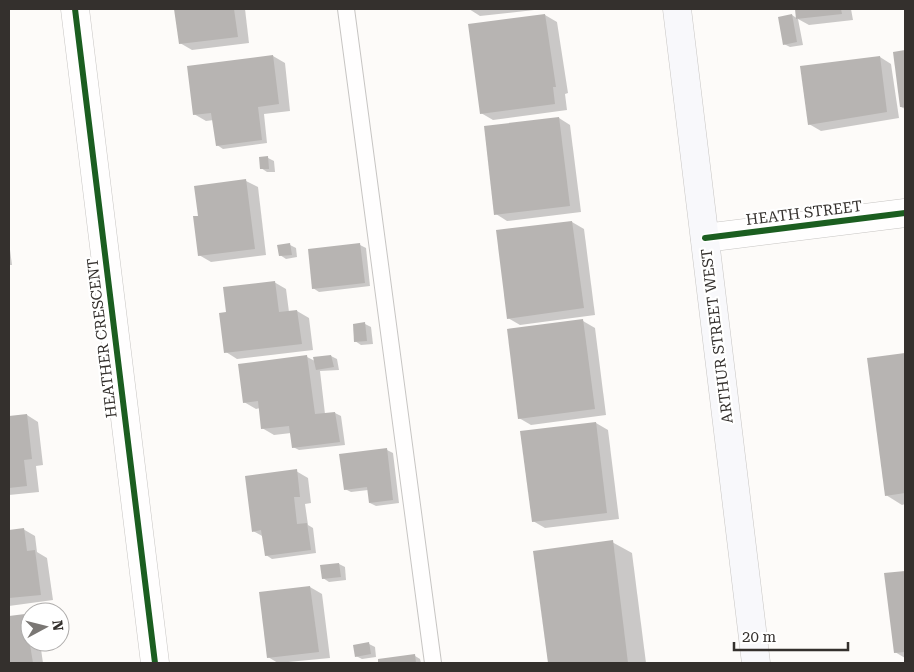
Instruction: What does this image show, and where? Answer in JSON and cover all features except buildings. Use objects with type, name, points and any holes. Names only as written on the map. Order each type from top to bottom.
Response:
[{"type":"main road","name":"ARTHUR STREET WEST","points":[[677,9],[756,663]]},
{"type":"street","name":"HEATHER CRESCENT","points":[[74,9],[155,663]]},
{"type":"street","name":"HEATH STREET","points":[[705,238],[905,214]]},
{"type":"lane","points":[[346,9],[433,663]]},
{"type":"cycle path","points":[[75,9],[155,663]]},
{"type":"cycle path","points":[[705,238],[905,213]]}]
